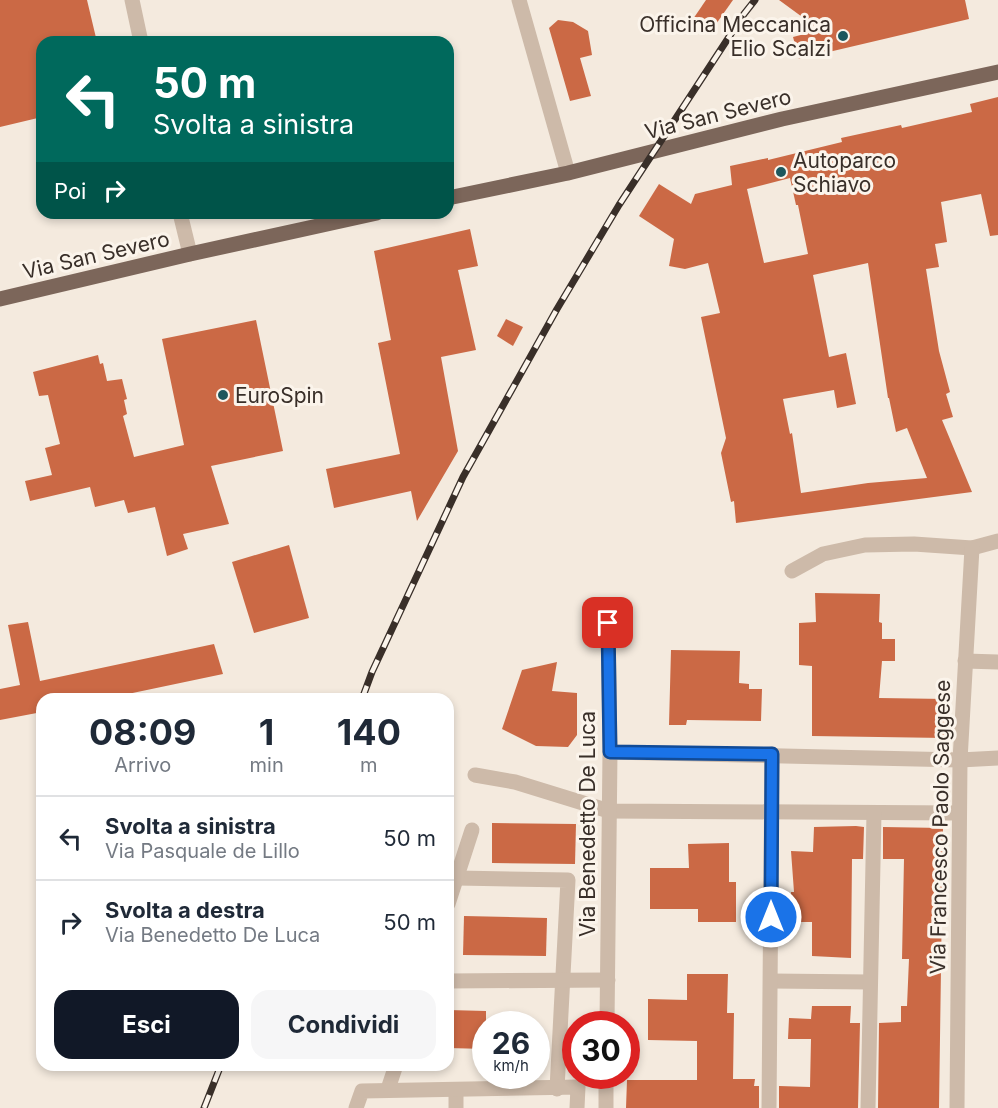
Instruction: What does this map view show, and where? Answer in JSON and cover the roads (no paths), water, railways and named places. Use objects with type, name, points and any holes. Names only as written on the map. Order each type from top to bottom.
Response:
[{"type":"main road","name":"Via San Severo","points":[[454,197],[568,172],[782,119],[998,72]]},
{"type":"main road","name":"Via San Severo","points":[[0,299],[350,219]]},
{"type":"street","points":[[132,0],[140,36]]},
{"type":"street","points":[[519,0],[568,172]]},
{"type":"street","points":[[181,219],[190,254]]},
{"type":"street","points":[[792,571],[823,554],[865,545],[914,544],[972,548],[998,541]]},
{"type":"street","name":"Via Francesco Paolo Saggese","points":[[957,1108],[960,760],[972,548]]},
{"type":"street","name":"Via Benedetto De Luca","points":[[607,1011],[610,752],[608,623]]},
{"type":"street","points":[[964,661],[998,662]]},
{"type":"street","points":[[610,752],[960,760],[998,758]]},
{"type":"street","points":[[769,1108],[772,754]]},
{"type":"street","points":[[475,775],[515,782],[609,811],[959,813]]},
{"type":"street","points":[[868,1108],[873,813]]},
{"type":"street","points":[[454,887],[472,831]]},
{"type":"street","points":[[457,878],[568,880],[557,1089]]},
{"type":"street","points":[[454,981],[608,980]]},
{"type":"street","points":[[771,981],[870,982]]},
{"type":"street","points":[[388,1089],[394,1071]]},
{"type":"street","points":[[356,1108],[362,1091],[578,1087],[577,1108]]},
{"type":"street","points":[[606,1089],[606,1108]]},
{"type":"street","points":[[456,1090],[456,1108]]},
{"type":"railway","points":[[364,693],[463,477],[557,309],[619,205],[755,0]]},
{"type":"railway","points":[[204,1108],[219,1071]]},
{"type":"place","name":"Officina Meccanica Elio Scalzi","points":[[843,36]]},
{"type":"place","name":"Autoparco Schiavo","points":[[781,172]]},
{"type":"place","name":"EuroSpin","points":[[223,395]]}]
